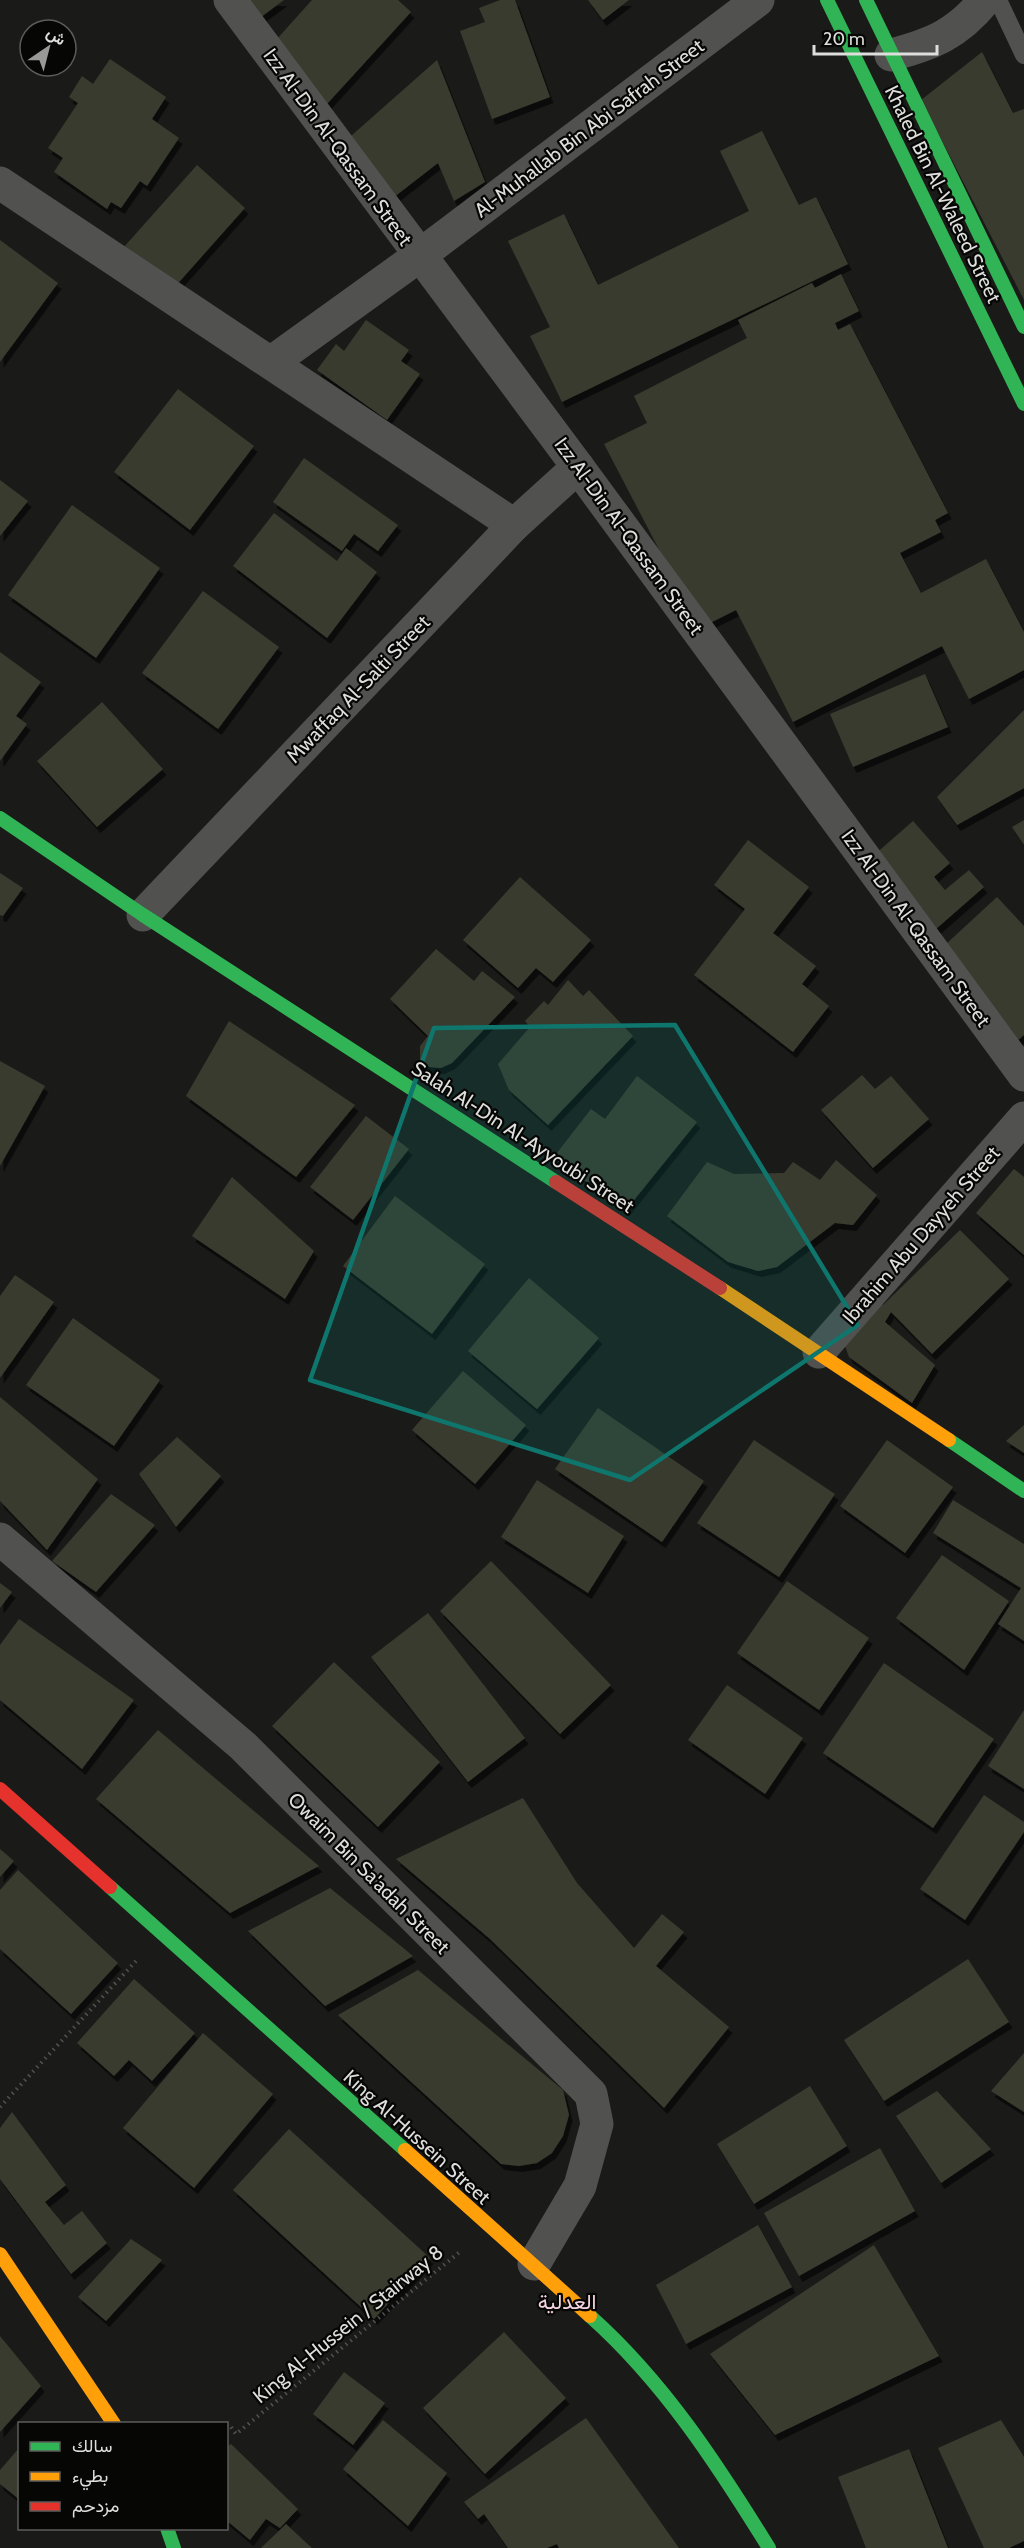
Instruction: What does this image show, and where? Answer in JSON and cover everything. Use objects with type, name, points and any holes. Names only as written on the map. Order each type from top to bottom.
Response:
[{"type":"main road","name":"Khaled Bin Al-Waleed Street","points":[[827,0],[1024,404]]},
{"type":"main road","name":"Khaled Bin Al-Waleed Street","points":[[866,0],[1024,327]]},
{"type":"main road","name":"Salah Al-Din Al-Ayyoubi Street","points":[[0,818],[143,915],[819,1352],[1024,1491]]},
{"type":"main road","name":"King Al-Hussein Street","points":[[0,1790],[615,2338],[664,2393],[716,2461],[769,2548]]},
{"type":"main road","points":[[0,2254],[113,2422]]},
{"type":"main road","points":[[167,2530],[174,2548]]},
{"type":"street","name":"Izz Al-Din Al-Qassam Street","points":[[230,0],[578,467],[1024,1075]]},
{"type":"street","name":"Al-Muhallab Bin Abi Safrah Street","points":[[272,362],[419,256],[759,0]]},
{"type":"street","points":[[891,55],[918,48],[955,31],[985,0]]},
{"type":"street","points":[[0,183],[514,525]]},
{"type":"street","name":"Mwaffaq Al-Salti Street","points":[[143,915],[514,525],[578,467]]},
{"type":"street","name":"Ibrahim Abu Dayyeh Street","points":[[819,1352],[1024,1118]]},
{"type":"street","name":"Owaim Bin Sa'adah Street","points":[[0,1539],[243,1746],[591,2094],[597,2124],[580,2186],[534,2264]]},
{"type":"lane","points":[[998,0],[1024,55]]},
{"type":"path","points":[[0,2107],[161,1935]]},
{"type":"path","name":"King Al-Hussein / Stairway 8","points":[[228,2429],[231,2427],[236,2434],[490,2228]]},
{"type":"highlighted area","points":[[675,1025],[858,1325],[630,1480],[310,1380],[434,1028]]},
{"type":"building","points":[[248,0],[284,0],[261,17]]},
{"type":"building","points":[[312,0],[398,0],[411,12],[327,104],[267,50]]},
{"type":"building","points":[[500,0],[515,0],[550,97],[492,119],[460,31],[485,22],[479,8]]},
{"type":"building","points":[[588,0],[629,0],[603,20]]},
{"type":"building","points":[[982,52],[1013,113],[1024,109],[1024,300],[921,100]]},
{"type":"building","points":[[110,59],[166,97],[152,119],[179,138],[147,186],[140,181],[121,208],[111,202],[107,209],[54,172],[63,158],[48,148],[78,103],[69,97],[82,76],[93,84]]},
{"type":"building","points":[[437,60],[485,182],[454,201],[438,163],[389,201],[343,143]]},
{"type":"building","points":[[762,131],[799,205],[816,197],[848,264],[562,402],[530,336],[550,327],[508,241],[564,214],[598,285],[749,211],[720,151]]},
{"type":"building","points":[[197,165],[245,208],[172,290],[124,247]]},
{"type":"building","points":[[0,240],[58,283],[0,362]]},
{"type":"building","points":[[841,274],[859,311],[835,323],[838,330],[850,324],[948,513],[935,520],[941,532],[900,553],[921,593],[986,559],[1024,632],[1024,670],[969,699],[942,646],[793,722],[736,610],[700,628],[604,444],[647,423],[634,396],[747,338],[738,320],[812,283],[815,288]]},
{"type":"building","points":[[366,320],[409,350],[401,361],[420,374],[387,420],[317,370],[336,344],[344,351]]},
{"type":"building","points":[[178,389],[254,446],[190,530],[114,472]]},
{"type":"building","points":[[304,458],[398,525],[378,551],[354,534],[342,551],[273,502]]},
{"type":"building","points":[[0,480],[28,501],[0,536]]},
{"type":"building","points":[[72,505],[160,568],[96,658],[8,595]]},
{"type":"building","points":[[274,513],[337,561],[346,548],[377,572],[327,638],[233,566]]},
{"type":"building","points":[[203,591],[279,647],[218,729],[142,673]]},
{"type":"building","points":[[0,652],[41,682],[16,716],[27,724],[0,761]]},
{"type":"building","points":[[925,674],[948,727],[853,767],[830,714]]},
{"type":"building","points":[[102,702],[163,769],[97,827],[37,761]]},
{"type":"building","points":[[1024,710],[1024,788],[957,825],[937,797]]},
{"type":"building","points":[[1024,820],[1024,845],[1012,827]]},
{"type":"building","points":[[913,821],[950,863],[934,877],[945,890],[969,870],[984,887],[928,936],[865,863]]},
{"type":"building","points":[[748,840],[809,887],[773,933],[816,966],[802,984],[829,1006],[793,1052],[694,975],[745,909],[714,885]]},
{"type":"building","points":[[0,873],[23,888],[3,916],[0,915]]},
{"type":"building","points":[[520,877],[591,940],[553,982],[536,968],[518,988],[463,940]]},
{"type":"building","points":[[997,897],[1024,926],[1024,1035],[1017,1041],[945,945]]},
{"type":"building","points":[[436,949],[474,981],[482,971],[515,997],[452,1063],[441,1068],[429,1067],[420,1061],[420,1046],[428,1036],[390,999]]},
{"type":"building","points":[[568,980],[583,996],[589,990],[633,1036],[548,1125],[509,1090],[498,1064],[530,1027],[525,1021],[544,1001],[548,1005]]},
{"type":"building","points":[[229,1021],[355,1105],[296,1177],[186,1096]]},
{"type":"building","points":[[0,1061],[45,1086],[0,1166]]},
{"type":"building","points":[[862,1075],[875,1089],[891,1076],[929,1119],[873,1168],[821,1110]]},
{"type":"building","points":[[637,1076],[697,1122],[626,1210],[553,1158],[591,1109],[605,1119]]},
{"type":"building","points":[[366,1116],[409,1149],[353,1220],[310,1187]]},
{"type":"building","points":[[836,1160],[877,1195],[853,1225],[835,1223],[777,1267],[758,1271],[728,1262],[667,1216],[707,1162],[734,1174],[784,1173],[793,1162],[820,1180]]},
{"type":"building","points":[[1014,1169],[1024,1177],[1024,1255],[976,1213]]},
{"type":"building","points":[[232,1177],[314,1251],[285,1299],[192,1236]]},
{"type":"building","points":[[395,1196],[485,1264],[432,1334],[343,1266]]},
{"type":"building","points":[[960,1230],[1009,1279],[932,1354],[891,1312],[885,1322],[935,1365],[912,1403],[849,1357],[838,1327],[870,1292],[883,1305]]},
{"type":"building","points":[[15,1275],[54,1302],[0,1378],[0,1296]]},
{"type":"building","points":[[529,1278],[599,1338],[537,1409],[468,1351]]},
{"type":"building","points":[[73,1318],[160,1380],[114,1446],[26,1385]]},
{"type":"building","points":[[463,1371],[526,1425],[475,1484],[412,1430]]},
{"type":"building","points":[[0,1397],[98,1479],[47,1550],[0,1501]]},
{"type":"building","points":[[598,1408],[704,1481],[662,1542],[555,1469]]},
{"type":"building","points":[[1024,1425],[1024,1453],[1006,1441]]},
{"type":"building","points":[[177,1437],[221,1476],[176,1527],[139,1474]]},
{"type":"building","points":[[754,1440],[835,1494],[779,1577],[697,1523]]},
{"type":"building","points":[[887,1440],[953,1487],[905,1553],[840,1506]]},
{"type":"building","points":[[537,1480],[624,1536],[588,1593],[501,1537]]},
{"type":"building","points":[[111,1494],[155,1525],[96,1592],[52,1561]]},
{"type":"building","points":[[953,1500],[1024,1544],[1024,1641],[998,1624],[1021,1588],[933,1533]]},
{"type":"building","points":[[942,1555],[1009,1601],[964,1670],[896,1618]]},
{"type":"building","points":[[491,1561],[611,1685],[560,1734],[440,1611]]},
{"type":"building","points":[[787,1581],[869,1638],[819,1710],[737,1653]]},
{"type":"building","points":[[0,1583],[12,1592],[0,1608]]},
{"type":"building","points":[[428,1613],[525,1738],[468,1782],[371,1657]]},
{"type":"building","points":[[19,1619],[134,1700],[82,1769],[0,1700],[0,1645]]},
{"type":"building","points":[[334,1662],[440,1762],[378,1827],[272,1726]]},
{"type":"building","points":[[884,1663],[994,1739],[933,1828],[823,1753]]},
{"type":"building","points":[[727,1685],[803,1738],[765,1794],[688,1740]]},
{"type":"building","points":[[1024,1710],[1024,1789],[988,1766]]},
{"type":"building","points":[[158,1730],[319,1866],[230,1913],[96,1799]]},
{"type":"building","points":[[984,1795],[1024,1822],[1024,1832],[965,1920],[920,1889]]},
{"type":"building","points":[[523,1798],[577,1883],[634,1948],[662,1914],[684,1932],[656,1966],[729,2027],[664,2108],[490,1939],[396,1859]]},
{"type":"building","points":[[0,1849],[14,1861],[0,1877]]},
{"type":"building","points":[[18,1870],[118,1963],[71,2014],[0,1949],[0,1890]]},
{"type":"building","points":[[330,1888],[413,1956],[325,2006],[248,1931]]},
{"type":"building","points":[[968,1959],[1009,2022],[884,2101],[844,2040]]},
{"type":"building","points":[[418,1970],[563,2090],[569,2115],[563,2136],[552,2153],[537,2163],[519,2166],[501,2164],[338,2015]]},
{"type":"building","points":[[134,1979],[195,2033],[152,2081],[129,2060],[114,2076],[77,2043]]},
{"type":"building","points":[[203,2033],[273,2094],[194,2188],[123,2128]]},
{"type":"building","points":[[1024,2053],[1024,2112],[991,2091]]},
{"type":"building","points":[[810,2086],[847,2146],[754,2204],[717,2144]]},
{"type":"building","points":[[937,2091],[991,2149],[941,2183],[896,2116]]},
{"type":"building","points":[[12,2112],[66,2185],[45,2202],[64,2225],[82,2211],[107,2243],[71,2274],[0,2179],[0,2128]]},
{"type":"building","points":[[289,2129],[430,2258],[374,2319],[233,2190]]},
{"type":"building","points":[[880,2148],[915,2211],[799,2276],[764,2213]]},
{"type":"building","points":[[758,2225],[792,2287],[686,2344],[656,2285]]},
{"type":"building","points":[[131,2239],[162,2260],[106,2321],[78,2297]]},
{"type":"building","points":[[874,2245],[939,2356],[775,2435],[710,2354]]},
{"type":"building","points":[[504,2332],[566,2398],[485,2474],[423,2408]]},
{"type":"building","points":[[0,2336],[41,2386],[0,2432]]},
{"type":"building","points":[[344,2372],[385,2403],[353,2445],[313,2414]]},
{"type":"building","points":[[586,2418],[679,2548],[559,2548],[557,2544],[547,2548],[508,2548],[484,2514],[478,2519],[464,2502]]},
{"type":"building","points":[[383,2420],[447,2473],[408,2526],[343,2469]]},
{"type":"building","points":[[1001,2420],[1024,2457],[1024,2541],[1009,2548],[984,2548],[938,2448]]},
{"type":"building","points":[[231,2444],[298,2509],[280,2528],[266,2519],[250,2540],[228,2522],[228,2446]]},
{"type":"building","points":[[18,2449],[18,2498],[0,2484],[0,2470]]},
{"type":"building","points":[[909,2449],[948,2548],[866,2548],[838,2477]]},
{"type":"building","points":[[286,2524],[312,2548],[261,2548]]},
{"type":"traffic: fast","points":[[827,0],[1024,404]]},
{"type":"traffic: fast","points":[[866,0],[1024,327]]},
{"type":"traffic: fast","points":[[0,818],[143,915],[556,1182]]},
{"type":"traffic: fast","points":[[949,1440],[1024,1491]]},
{"type":"traffic: fast","points":[[110,1887],[405,2150]]},
{"type":"traffic: fast","points":[[590,2316],[642,2368],[688,2425],[769,2548]]},
{"type":"traffic: fast","points":[[168,2530],[174,2548]]},
{"type":"traffic: slow","points":[[720,1288],[949,1440]]},
{"type":"traffic: slow","points":[[405,2150],[590,2316]]},
{"type":"traffic: slow","points":[[0,2254],[113,2422]]},
{"type":"traffic: jam","points":[[556,1182],[720,1288]]},
{"type":"traffic: jam","points":[[0,1789],[110,1887]]},
{"type":"district","name":"العدلية","points":[[567,2301]]}]
